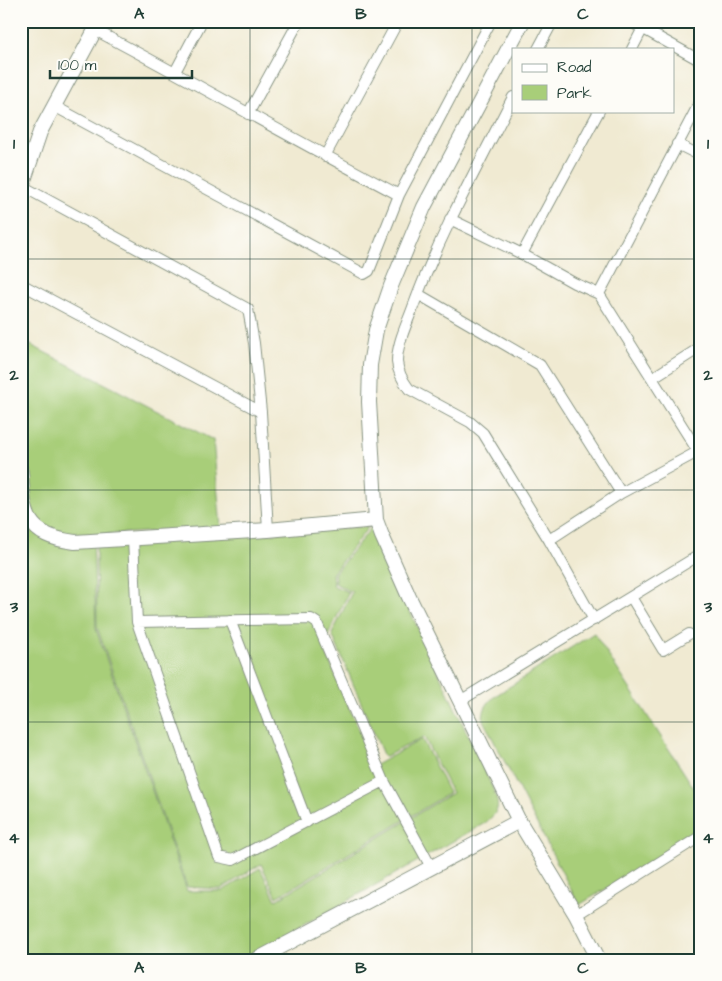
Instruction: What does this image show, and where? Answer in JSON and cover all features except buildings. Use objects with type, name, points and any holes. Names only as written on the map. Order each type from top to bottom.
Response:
[{"type":"street","points":[[175,72],[202,21]]},
{"type":"street","points":[[248,114],[299,21]]},
{"type":"street","points":[[325,156],[398,21]]},
{"type":"street","points":[[54,106],[364,274],[368,271],[399,195],[491,21]]},
{"type":"street","points":[[523,21],[424,207],[390,286],[376,330],[370,365],[376,520],[405,588],[519,821],[576,915],[599,960]]},
{"type":"street","points":[[538,48],[552,21]]},
{"type":"street","points":[[630,21],[701,61]]},
{"type":"street","points":[[268,530],[261,412],[254,343],[248,309],[22,188],[40,132],[98,26],[248,114],[399,195]]},
{"type":"street","points":[[633,48],[643,28]]},
{"type":"street","points":[[512,99],[450,219],[418,294],[401,340],[398,354],[399,371],[402,380],[409,389],[470,422],[483,432],[549,540],[594,620]]},
{"type":"street","points":[[599,294],[701,100]]},
{"type":"street","points":[[522,254],[598,112]]},
{"type":"street","points":[[677,144],[701,156]]},
{"type":"street","points":[[450,219],[599,294],[700,453],[621,493],[549,540]]},
{"type":"street","points":[[21,284],[261,412]]},
{"type":"street","points":[[418,294],[540,364],[621,493]]},
{"type":"street","points":[[652,378],[701,347]]},
{"type":"street","points":[[21,471],[23,504],[28,519],[33,526],[62,541],[133,539],[268,530],[376,520]]},
{"type":"street","points":[[133,539],[137,622],[219,857],[233,860],[384,781]]},
{"type":"street","points":[[460,701],[701,554]]},
{"type":"street","points":[[631,597],[663,650],[689,634]]},
{"type":"street","points":[[137,622],[311,619],[317,623],[384,781],[431,867]]},
{"type":"street","points":[[230,620],[307,822]]},
{"type":"street","points":[[256,960],[519,821]]},
{"type":"street","points":[[576,915],[701,836]]},
{"type":"green space","points":[[21,340],[213,440],[221,528],[93,535],[96,629],[187,891],[222,891],[260,868],[276,900],[452,793],[424,737],[384,757],[332,634],[352,592],[336,584],[334,574],[371,528],[494,791],[497,809],[490,819],[273,943],[237,960],[21,960],[21,529],[33,516],[28,503],[21,377]]},
{"type":"green space","points":[[369,526],[332,574],[334,586],[349,592],[323,646],[374,766],[422,739],[449,793],[277,897],[261,864],[221,889],[187,887],[97,627],[96,546]]},
{"type":"green space","points":[[594,633],[701,799],[701,832],[579,905],[483,720],[483,716],[486,706],[495,696]]}]
